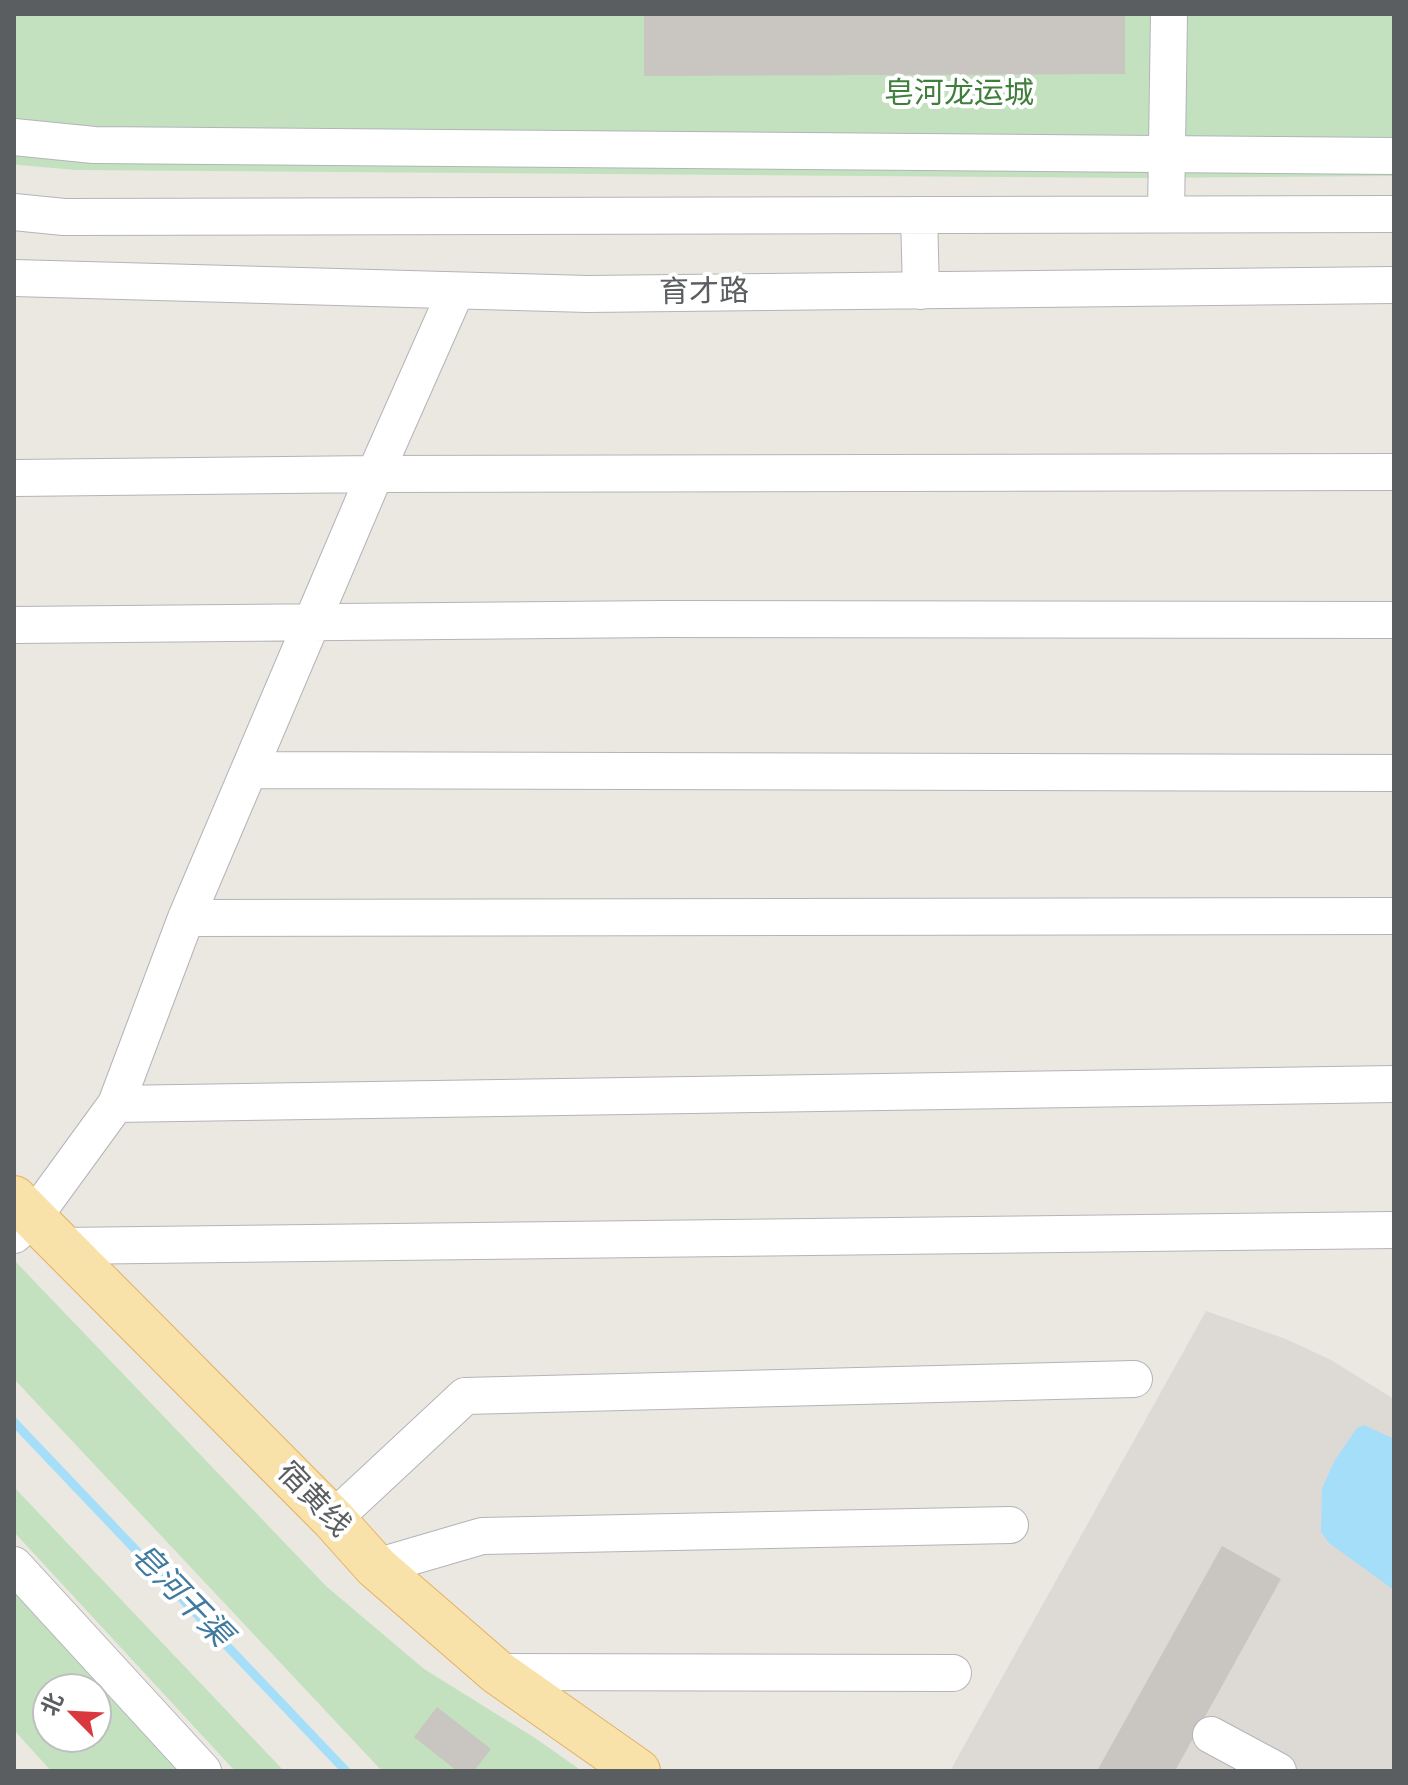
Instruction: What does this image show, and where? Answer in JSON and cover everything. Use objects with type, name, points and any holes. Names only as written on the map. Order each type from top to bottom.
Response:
[{"type":"main road","name":"宿黄线","points":[[30,1224],[333,1519],[376,1567],[497,1672],[638,1771]]},
{"type":"street","points":[[1166,214],[1169,14]]},
{"type":"street","points":[[14,137],[94,145],[1394,156]]},
{"type":"street","points":[[14,212],[64,217],[1394,214]]},
{"type":"street","points":[[919,215],[921,291]]},
{"type":"street","name":"育才路","points":[[14,278],[588,294],[1394,285]]},
{"type":"street","points":[[30,1224],[116,1104],[186,918],[456,291]]},
{"type":"street","points":[[14,478],[375,474],[1394,472]]},
{"type":"street","points":[[14,625],[312,621],[1394,620]]},
{"type":"street","points":[[249,770],[1394,773]]},
{"type":"street","points":[[186,918],[1394,916]]},
{"type":"street","points":[[116,1104],[1394,1084]]},
{"type":"street","points":[[30,1224],[1394,1230]]},
{"type":"street","points":[[333,1519],[465,1396],[1134,1379]]},
{"type":"street","points":[[376,1567],[482,1536],[1010,1525]]},
{"type":"street","points":[[14,1565],[203,1771]]},
{"type":"street","points":[[497,1672],[953,1673]]},
{"type":"street","points":[[1211,1735],[1278,1771]]},
{"type":"shaded area","points":[[1206,1311],[1286,1339],[1331,1360],[1394,1399],[1394,1771],[950,1771]]},
{"type":"green space","name":"皂河龙运城","points":[[14,14],[1394,14],[1394,176],[1135,178],[76,170],[19,165],[14,164]]},
{"type":"green space","points":[[14,1260],[326,1586],[424,1669],[582,1771],[382,1771],[14,1379]]},
{"type":"green space","points":[[14,1487],[284,1771],[235,1771],[14,1532]]},
{"type":"green space","points":[[14,1584],[96,1673],[32,1673],[32,1750],[14,1730]]},
{"type":"green space","points":[[112,1691],[186,1771],[51,1771],[35,1753],[112,1753]]},
{"type":"water","points":[[1364,1425],[1394,1439],[1394,1590],[1329,1543],[1321,1532],[1322,1488],[1335,1460],[1357,1428]]},
{"type":"building","points":[[644,14],[1125,14],[1125,74],[644,76]]},
{"type":"building","points":[[1222,1546],[1281,1579],[1175,1771],[1097,1771]]},
{"type":"building","points":[[437,1707],[491,1749],[474,1771],[457,1771],[414,1737]]},
{"type":"waterway","name":"皂河干渠","points":[[14,1422],[346,1771]]}]
